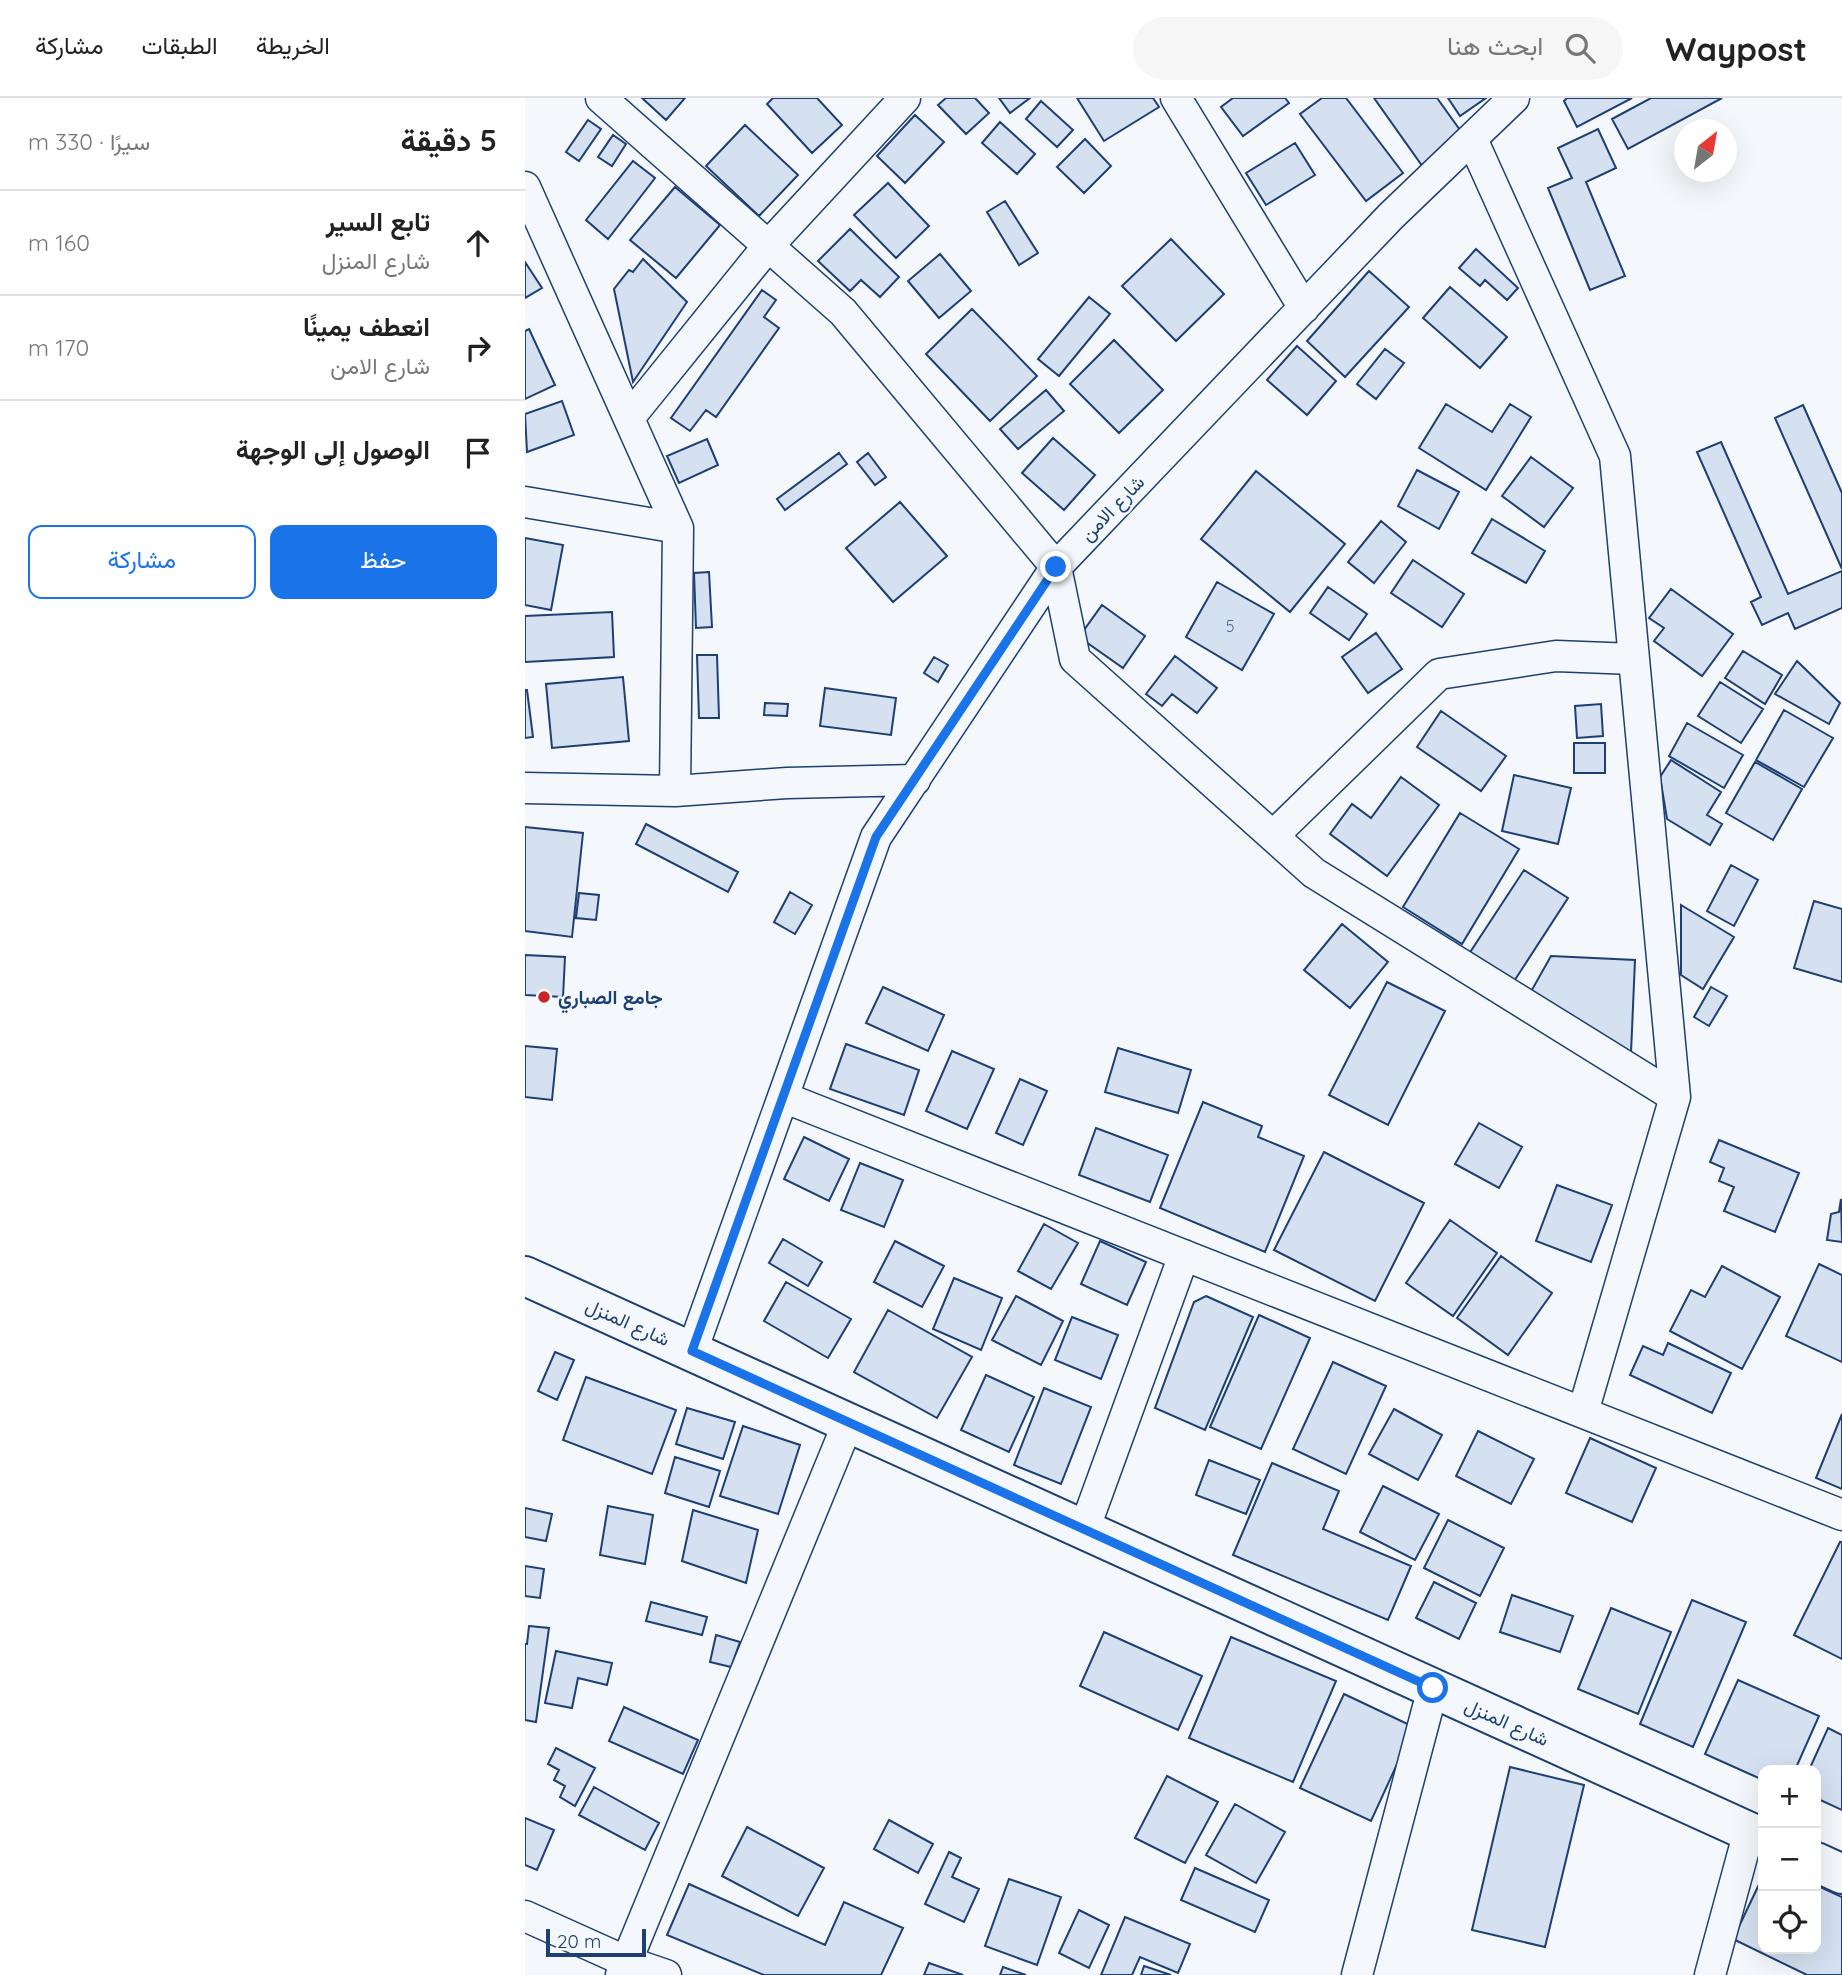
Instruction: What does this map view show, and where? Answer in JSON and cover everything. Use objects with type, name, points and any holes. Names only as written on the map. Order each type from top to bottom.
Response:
[{"type":"street","points":[[601,98],[843,312],[1056,567],[1075,659],[1314,873],[1675,1097]]},
{"type":"street","points":[[628,418],[768,246],[905,98]]},
{"type":"street","points":[[1177,98],[1304,308]]},
{"type":"street","name":"شارع الامن","points":[[692,1351],[876,837],[1056,567],[1391,216],[1514,98]]},
{"type":"street","points":[[1472,139],[1615,456],[1675,1097],[1583,1412]]},
{"type":"street","points":[[525,187],[678,528],[675,792]]},
{"type":"street","points":[[525,502],[678,528]]},
{"type":"street","points":[[1273,836],[1439,674],[1556,656],[1634,659]]},
{"type":"street","points":[[525,788],[675,792],[787,783],[915,780]]},
{"type":"street","points":[[783,1097],[1842,1515]]},
{"type":"street","points":[[1084,1530],[1184,1255]]},
{"type":"street","name":"شارع المنزل","points":[[525,1276],[1756,1835]]},
{"type":"street","points":[[623,1968],[848,1423]]},
{"type":"street","points":[[1357,1975],[1433,1688]]},
{"type":"street","points":[[1710,1975],[1756,1835]]},
{"type":"street","points":[[1821,1864],[1842,1874]]},
{"type":"street","points":[[525,1916],[623,1968],[666,1975]]},
{"type":"building","points":[[642,98],[685,98],[666,120]]},
{"type":"building","points":[[773,98],[817,98],[842,125],[812,153],[767,104]]},
{"type":"building","points":[[946,98],[975,98],[989,113],[966,134],[938,105]]},
{"type":"building","points":[[999,98],[1030,98],[1010,113]]},
{"type":"building","points":[[1077,98],[1153,98],[1159,107],[1104,141]]},
{"type":"building","points":[[1233,98],[1285,98],[1289,103],[1243,136],[1221,107]]},
{"type":"building","points":[[1322,98],[1346,98],[1403,173],[1366,201],[1300,114]]},
{"type":"building","points":[[1374,98],[1437,98],[1465,137],[1423,167]]},
{"type":"building","points":[[1448,98],[1486,98],[1460,116]]},
{"type":"building","points":[[1567,98],[1632,98],[1577,127],[1564,101]]},
{"type":"building","points":[[1651,98],[1722,98],[1683,119],[1674,119],[1674,124],[1628,149],[1612,119]]},
{"type":"building","points":[[1041,101],[1073,130],[1057,147],[1026,119]]},
{"type":"building","points":[[915,115],[944,142],[905,183],[877,156]]},
{"type":"building","points":[[588,120],[601,129],[579,161],[566,152]]},
{"type":"building","points":[[1000,122],[1035,154],[1017,174],[982,143]]},
{"type":"building","points":[[745,125],[798,175],[759,216],[706,166]]},
{"type":"building","points":[[1598,129],[1616,168],[1586,182],[1625,276],[1590,290],[1548,188],[1572,178],[1558,148]]},
{"type":"building","points":[[613,135],[626,144],[612,166],[598,157]]},
{"type":"building","points":[[1085,139],[1111,166],[1084,193],[1057,167]]},
{"type":"building","points":[[1295,143],[1315,175],[1266,205],[1246,173]]},
{"type":"building","points":[[633,161],[655,178],[608,239],[586,220]]},
{"type":"building","points":[[888,183],[929,226],[896,258],[854,215]]},
{"type":"building","points":[[675,187],[720,225],[676,278],[630,240]]},
{"type":"building","points":[[1005,201],[1038,253],[1019,265],[987,212]]},
{"type":"building","points":[[850,229],[899,277],[880,297],[861,280],[850,291],[818,261]]},
{"type":"building","points":[[1171,239],[1224,294],[1176,341],[1122,286]]},
{"type":"building","points":[[1476,249],[1518,288],[1507,300],[1485,280],[1480,286],[1459,268]]},
{"type":"building","points":[[940,254],[971,291],[939,318],[908,281]]},
{"type":"building","points":[[643,259],[687,302],[633,382],[614,289],[629,270],[633,272]]},
{"type":"building","points":[[525,262],[542,288],[525,298]]},
{"type":"building","points":[[1369,271],[1409,307],[1345,377],[1307,341]]},
{"type":"building","points":[[1450,287],[1507,337],[1480,368],[1423,318]]},
{"type":"building","points":[[762,290],[776,300],[764,317],[779,328],[716,417],[706,410],[690,431],[671,418]]},
{"type":"building","points":[[1089,297],[1110,314],[1059,376],[1038,359]]},
{"type":"building","points":[[972,309],[1037,376],[990,421],[926,354]]},
{"type":"building","points":[[529,329],[555,385],[525,399],[525,331]]},
{"type":"building","points":[[1114,340],[1163,390],[1119,433],[1070,384]]},
{"type":"building","points":[[1297,346],[1336,381],[1307,415],[1267,380]]},
{"type":"building","points":[[1385,349],[1404,363],[1376,399],[1357,384]]},
{"type":"building","points":[[1046,390],[1064,411],[1018,449],[1000,429]]},
{"type":"building","points":[[562,401],[574,435],[527,452],[525,414]]},
{"type":"building","points":[[1446,404],[1492,432],[1510,404],[1531,417],[1486,490],[1419,448]]},
{"type":"building","points":[[1803,405],[1842,493],[1842,569],[1775,418]]},
{"type":"building","points":[[1053,438],[1095,475],[1064,510],[1022,473]]},
{"type":"building","points":[[707,439],[718,465],[679,483],[667,456]]},
{"type":"building","points":[[1721,442],[1788,594],[1842,571],[1842,608],[1795,629],[1788,613],[1762,625],[1751,602],[1761,597],[1697,452]]},
{"type":"building","points":[[839,453],[847,464],[785,510],[777,499]]},
{"type":"building","points":[[868,453],[886,477],[875,485],[857,462]]},
{"type":"building","points":[[1531,457],[1573,488],[1544,527],[1502,496]]},
{"type":"building","points":[[1417,470],[1459,492],[1439,529],[1398,506]]},
{"type":"building","points":[[1256,471],[1345,544],[1290,612],[1201,539]]},
{"type":"building","points":[[900,502],[947,556],[893,602],[846,548]]},
{"type":"building","points":[[1492,519],[1545,551],[1526,583],[1472,553]]},
{"type":"building","points":[[1381,521],[1406,542],[1374,583],[1348,562]]},
{"type":"building","points":[[525,538],[563,545],[551,610],[525,605]]},
{"type":"building","points":[[1413,560],[1464,594],[1442,627],[1391,593]]},
{"type":"building","points":[[709,572],[712,627],[696,628],[694,573]]},
{"type":"building","points":[[1217,582],[1274,614],[1242,670],[1186,637]]},
{"type":"building","points":[[1328,587],[1367,614],[1349,640],[1310,613]]},
{"type":"building","points":[[1671,589],[1733,634],[1702,676],[1654,641],[1664,628],[1649,618]]},
{"type":"building","points":[[1102,605],[1145,636],[1123,668],[1079,637]]},
{"type":"building","points":[[612,612],[614,657],[525,662],[525,616]]},
{"type":"building","points":[[1376,633],[1402,669],[1368,693],[1342,657]]},
{"type":"building","points":[[1743,651],[1782,675],[1765,704],[1725,678]]},
{"type":"building","points":[[697,655],[717,655],[719,718],[699,718]]},
{"type":"building","points":[[1175,656],[1217,688],[1197,713],[1172,694],[1162,706],[1146,694]]},
{"type":"building","points":[[934,657],[948,665],[938,682],[924,673]]},
{"type":"building","points":[[1797,661],[1840,703],[1829,724],[1775,694]]},
{"type":"building","points":[[623,677],[629,741],[552,748],[546,684]]},
{"type":"building","points":[[1720,682],[1763,709],[1741,743],[1698,716]]},
{"type":"building","points":[[825,688],[896,698],[891,735],[820,726]]},
{"type":"building","points":[[525,690],[533,737],[525,738]]},
{"type":"building","points":[[765,703],[788,704],[787,716],[764,715]]},
{"type":"building","points":[[1601,704],[1603,736],[1577,738],[1575,706]]},
{"type":"building","points":[[1784,710],[1833,738],[1804,787],[1756,760]]},
{"type":"building","points":[[1441,711],[1506,756],[1481,791],[1417,747]]},
{"type":"building","points":[[1687,723],[1743,755],[1724,788],[1669,756]]},
{"type":"building","points":[[1574,743],[1605,743],[1605,773],[1574,773]]},
{"type":"building","points":[[1671,760],[1721,792],[1707,815],[1722,824],[1710,845],[1667,819],[1660,777]]},
{"type":"building","points":[[1755,762],[1802,789],[1773,840],[1726,813]]},
{"type":"building","points":[[1514,775],[1571,788],[1558,844],[1502,831]]},
{"type":"building","points":[[1401,777],[1439,805],[1387,876],[1330,834],[1352,804],[1371,818]]},
{"type":"building","points":[[1460,813],[1519,849],[1462,944],[1403,907]]},
{"type":"building","points":[[646,824],[738,872],[728,892],[636,844]]},
{"type":"building","points":[[525,827],[583,833],[572,937],[525,931]]},
{"type":"building","points":[[1731,865],[1758,880],[1734,926],[1707,911]]},
{"type":"building","points":[[1524,870],[1568,898],[1509,989],[1465,960]]},
{"type":"building","points":[[790,892],[812,905],[795,934],[774,922]]},
{"type":"building","points":[[579,893],[599,895],[596,920],[576,918]]},
{"type":"building","points":[[1814,901],[1842,909],[1842,982],[1794,968]]},
{"type":"building","points":[[1681,905],[1734,937],[1703,989],[1681,975]]},
{"type":"building","points":[[1342,924],[1388,962],[1350,1008],[1304,970]]},
{"type":"building","points":[[525,955],[565,957],[563,997],[525,995]]},
{"type":"building","points":[[1551,956],[1635,960],[1631,1053],[1529,995]]},
{"type":"building","points":[[1387,982],[1445,1011],[1388,1125],[1329,1095]]},
{"type":"building","points":[[883,987],[944,1015],[928,1051],[866,1023]]},
{"type":"building","points":[[1711,987],[1727,996],[1709,1026],[1694,1017]]},
{"type":"building","points":[[846,1044],[919,1070],[904,1115],[830,1089]]},
{"type":"building","points":[[525,1046],[557,1049],[552,1100],[525,1097]]},
{"type":"building","points":[[1118,1048],[1191,1070],[1178,1113],[1105,1092]]},
{"type":"building","points":[[952,1051],[994,1069],[967,1129],[926,1111]]},
{"type":"building","points":[[1020,1079],[1047,1091],[1023,1145],[996,1133]]},
{"type":"building","points":[[1203,1102],[1262,1126],[1258,1137],[1304,1156],[1265,1252],[1160,1208]]},
{"type":"building","points":[[1479,1123],[1522,1147],[1499,1188],[1455,1164]]},
{"type":"building","points":[[1096,1128],[1168,1155],[1150,1202],[1079,1175]]},
{"type":"building","points":[[804,1137],[849,1159],[829,1201],[784,1179]]},
{"type":"building","points":[[1719,1140],[1799,1173],[1775,1232],[1724,1211],[1734,1187],[1719,1181],[1724,1168],[1710,1162]]},
{"type":"building","points":[[1324,1152],[1424,1203],[1375,1301],[1274,1250]]},
{"type":"building","points":[[860,1163],[903,1180],[884,1227],[841,1210]]},
{"type":"building","points":[[1557,1185],[1612,1205],[1591,1262],[1536,1241]]},
{"type":"building","points":[[1841,1199],[1842,1242],[1827,1240],[1831,1214],[1839,1212]]},
{"type":"building","points":[[1450,1220],[1497,1253],[1453,1316],[1406,1283]]},
{"type":"building","points":[[1044,1224],[1078,1243],[1051,1289],[1018,1271]]},
{"type":"building","points":[[783,1239],[822,1262],[808,1286],[769,1263]]},
{"type":"building","points":[[895,1241],[944,1266],[922,1307],[874,1282]]},
{"type":"building","points":[[1100,1241],[1146,1262],[1127,1305],[1081,1284]]},
{"type":"building","points":[[1501,1256],[1552,1293],[1508,1355],[1457,1318]]},
{"type":"building","points":[[1819,1264],[1842,1275],[1842,1362],[1786,1336]]},
{"type":"building","points":[[1722,1266],[1780,1297],[1742,1369],[1670,1331],[1691,1290],[1705,1297]]},
{"type":"building","points":[[954,1278],[1002,1298],[981,1350],[933,1329]]},
{"type":"building","points":[[786,1282],[851,1319],[828,1358],[764,1321]]},
{"type":"building","points":[[1016,1296],[1063,1321],[1041,1365],[992,1340]]},
{"type":"building","points":[[1206,1296],[1253,1317],[1205,1430],[1155,1408],[1194,1302]]},
{"type":"building","points":[[888,1310],[972,1357],[937,1418],[854,1372]]},
{"type":"building","points":[[1259,1315],[1310,1338],[1261,1449],[1210,1427]]},
{"type":"building","points":[[1072,1317],[1118,1335],[1101,1379],[1055,1360]]},
{"type":"building","points":[[1668,1343],[1731,1373],[1712,1413],[1630,1375],[1643,1346],[1663,1355]]},
{"type":"building","points":[[555,1352],[574,1360],[557,1400],[538,1391]]},
{"type":"building","points":[[1333,1362],[1386,1386],[1346,1474],[1293,1449]]},
{"type":"building","points":[[986,1375],[1034,1397],[1009,1452],[961,1430]]},
{"type":"building","points":[[586,1377],[676,1410],[652,1474],[563,1440]]},
{"type":"building","points":[[1044,1388],[1091,1407],[1061,1484],[1014,1465]]},
{"type":"building","points":[[687,1408],[735,1422],[723,1459],[676,1444]]},
{"type":"building","points":[[1394,1409],[1442,1435],[1418,1480],[1369,1454]]},
{"type":"building","points":[[1842,1414],[1842,1489],[1816,1478]]},
{"type":"building","points":[[743,1426],[800,1445],[778,1514],[720,1496]]},
{"type":"building","points":[[1478,1431],[1534,1459],[1511,1504],[1456,1476]]},
{"type":"building","points":[[1590,1438],[1656,1468],[1632,1522],[1566,1493]]},
{"type":"building","points":[[675,1457],[720,1471],[709,1507],[665,1493]]},
{"type":"building","points":[[1209,1460],[1260,1480],[1246,1514],[1196,1495]]},
{"type":"building","points":[[1272,1463],[1339,1491],[1323,1529],[1411,1566],[1388,1620],[1233,1555]]},
{"type":"building","points":[[1383,1486],[1439,1514],[1415,1560],[1360,1532]]},
{"type":"building","points":[[608,1506],[653,1515],[645,1564],[600,1555]]},
{"type":"building","points":[[525,1508],[552,1514],[546,1541],[525,1537]]},
{"type":"building","points":[[693,1510],[758,1530],[746,1583],[682,1561]]},
{"type":"building","points":[[1448,1520],[1504,1548],[1480,1596],[1424,1568]]},
{"type":"building","points":[[1842,1542],[1842,1659],[1794,1635]]},
{"type":"building","points":[[525,1566],[544,1569],[540,1598],[525,1596]]},
{"type":"building","points":[[1434,1582],[1476,1603],[1459,1639],[1416,1618]]},
{"type":"building","points":[[1512,1595],[1573,1616],[1560,1652],[1500,1632]]},
{"type":"building","points":[[1692,1600],[1746,1622],[1693,1747],[1640,1724]]},
{"type":"building","points":[[651,1602],[707,1617],[702,1635],[646,1621]]},
{"type":"building","points":[[1611,1608],[1671,1632],[1638,1714],[1578,1689]]},
{"type":"building","points":[[529,1626],[549,1628],[536,1722],[525,1720],[525,1644]]},
{"type":"building","points":[[1104,1632],[1202,1676],[1178,1730],[1080,1686]]},
{"type":"building","points":[[716,1635],[740,1642],[731,1667],[710,1662]]},
{"type":"building","points":[[1231,1637],[1336,1681],[1293,1782],[1189,1738]]},
{"type":"building","points":[[556,1651],[612,1663],[607,1685],[578,1678],[572,1708],[545,1703]]},
{"type":"building","points":[[1738,1680],[1819,1716],[1797,1765],[1758,1765],[1758,1778],[1705,1754]]},
{"type":"building","points":[[1344,1694],[1414,1727],[1371,1821],[1300,1788]]},
{"type":"building","points":[[624,1707],[698,1740],[683,1774],[609,1741]]},
{"type":"building","points":[[1828,1728],[1842,1735],[1842,1810],[1821,1800],[1821,1765],[1811,1765]]},
{"type":"building","points":[[556,1748],[595,1768],[575,1806],[560,1797],[565,1786],[554,1780],[559,1770],[548,1764]]},
{"type":"building","points":[[1510,1767],[1584,1785],[1545,1947],[1472,1930]]},
{"type":"building","points":[[1167,1776],[1218,1802],[1185,1863],[1135,1838]]},
{"type":"building","points":[[594,1787],[659,1823],[645,1850],[579,1815]]},
{"type":"building","points":[[1235,1804],[1285,1832],[1256,1883],[1206,1855]]},
{"type":"building","points":[[525,1818],[554,1830],[537,1870],[525,1865]]},
{"type":"building","points":[[889,1820],[933,1844],[918,1873],[874,1849]]},
{"type":"building","points":[[747,1827],[824,1868],[798,1916],[722,1876]]},
{"type":"building","points":[[949,1852],[961,1858],[952,1877],[979,1889],[964,1922],[925,1904]]},
{"type":"building","points":[[1195,1868],[1269,1900],[1255,1932],[1181,1900]]},
{"type":"building","points":[[1009,1879],[1061,1897],[1037,1965],[985,1946]]},
{"type":"building","points":[[689,1884],[825,1945],[844,1902],[903,1928],[881,1975],[764,1975],[667,1935]]},
{"type":"building","points":[[1758,1886],[1758,1951],[1733,1939]]},
{"type":"building","points":[[1821,1887],[1842,1897],[1842,1975],[1807,1975],[1764,1954],[1821,1954]]},
{"type":"building","points":[[1079,1910],[1109,1925],[1089,1968],[1059,1953]]},
{"type":"building","points":[[1125,1917],[1190,1944],[1178,1973],[1140,1957],[1132,1975],[1101,1975]]},
{"type":"building","points":[[929,1963],[963,1975],[924,1975]]},
{"type":"building","points":[[1144,1966],[1171,1975],[1141,1975]]},
{"type":"building","points":[[1003,1967],[1026,1975],[1000,1975]]},
{"type":"place","name":"جامع الصباري","points":[[544,997]]},
{"type":"route","points":[[1056,567],[876,837],[692,1351],[1433,1688]]}]
